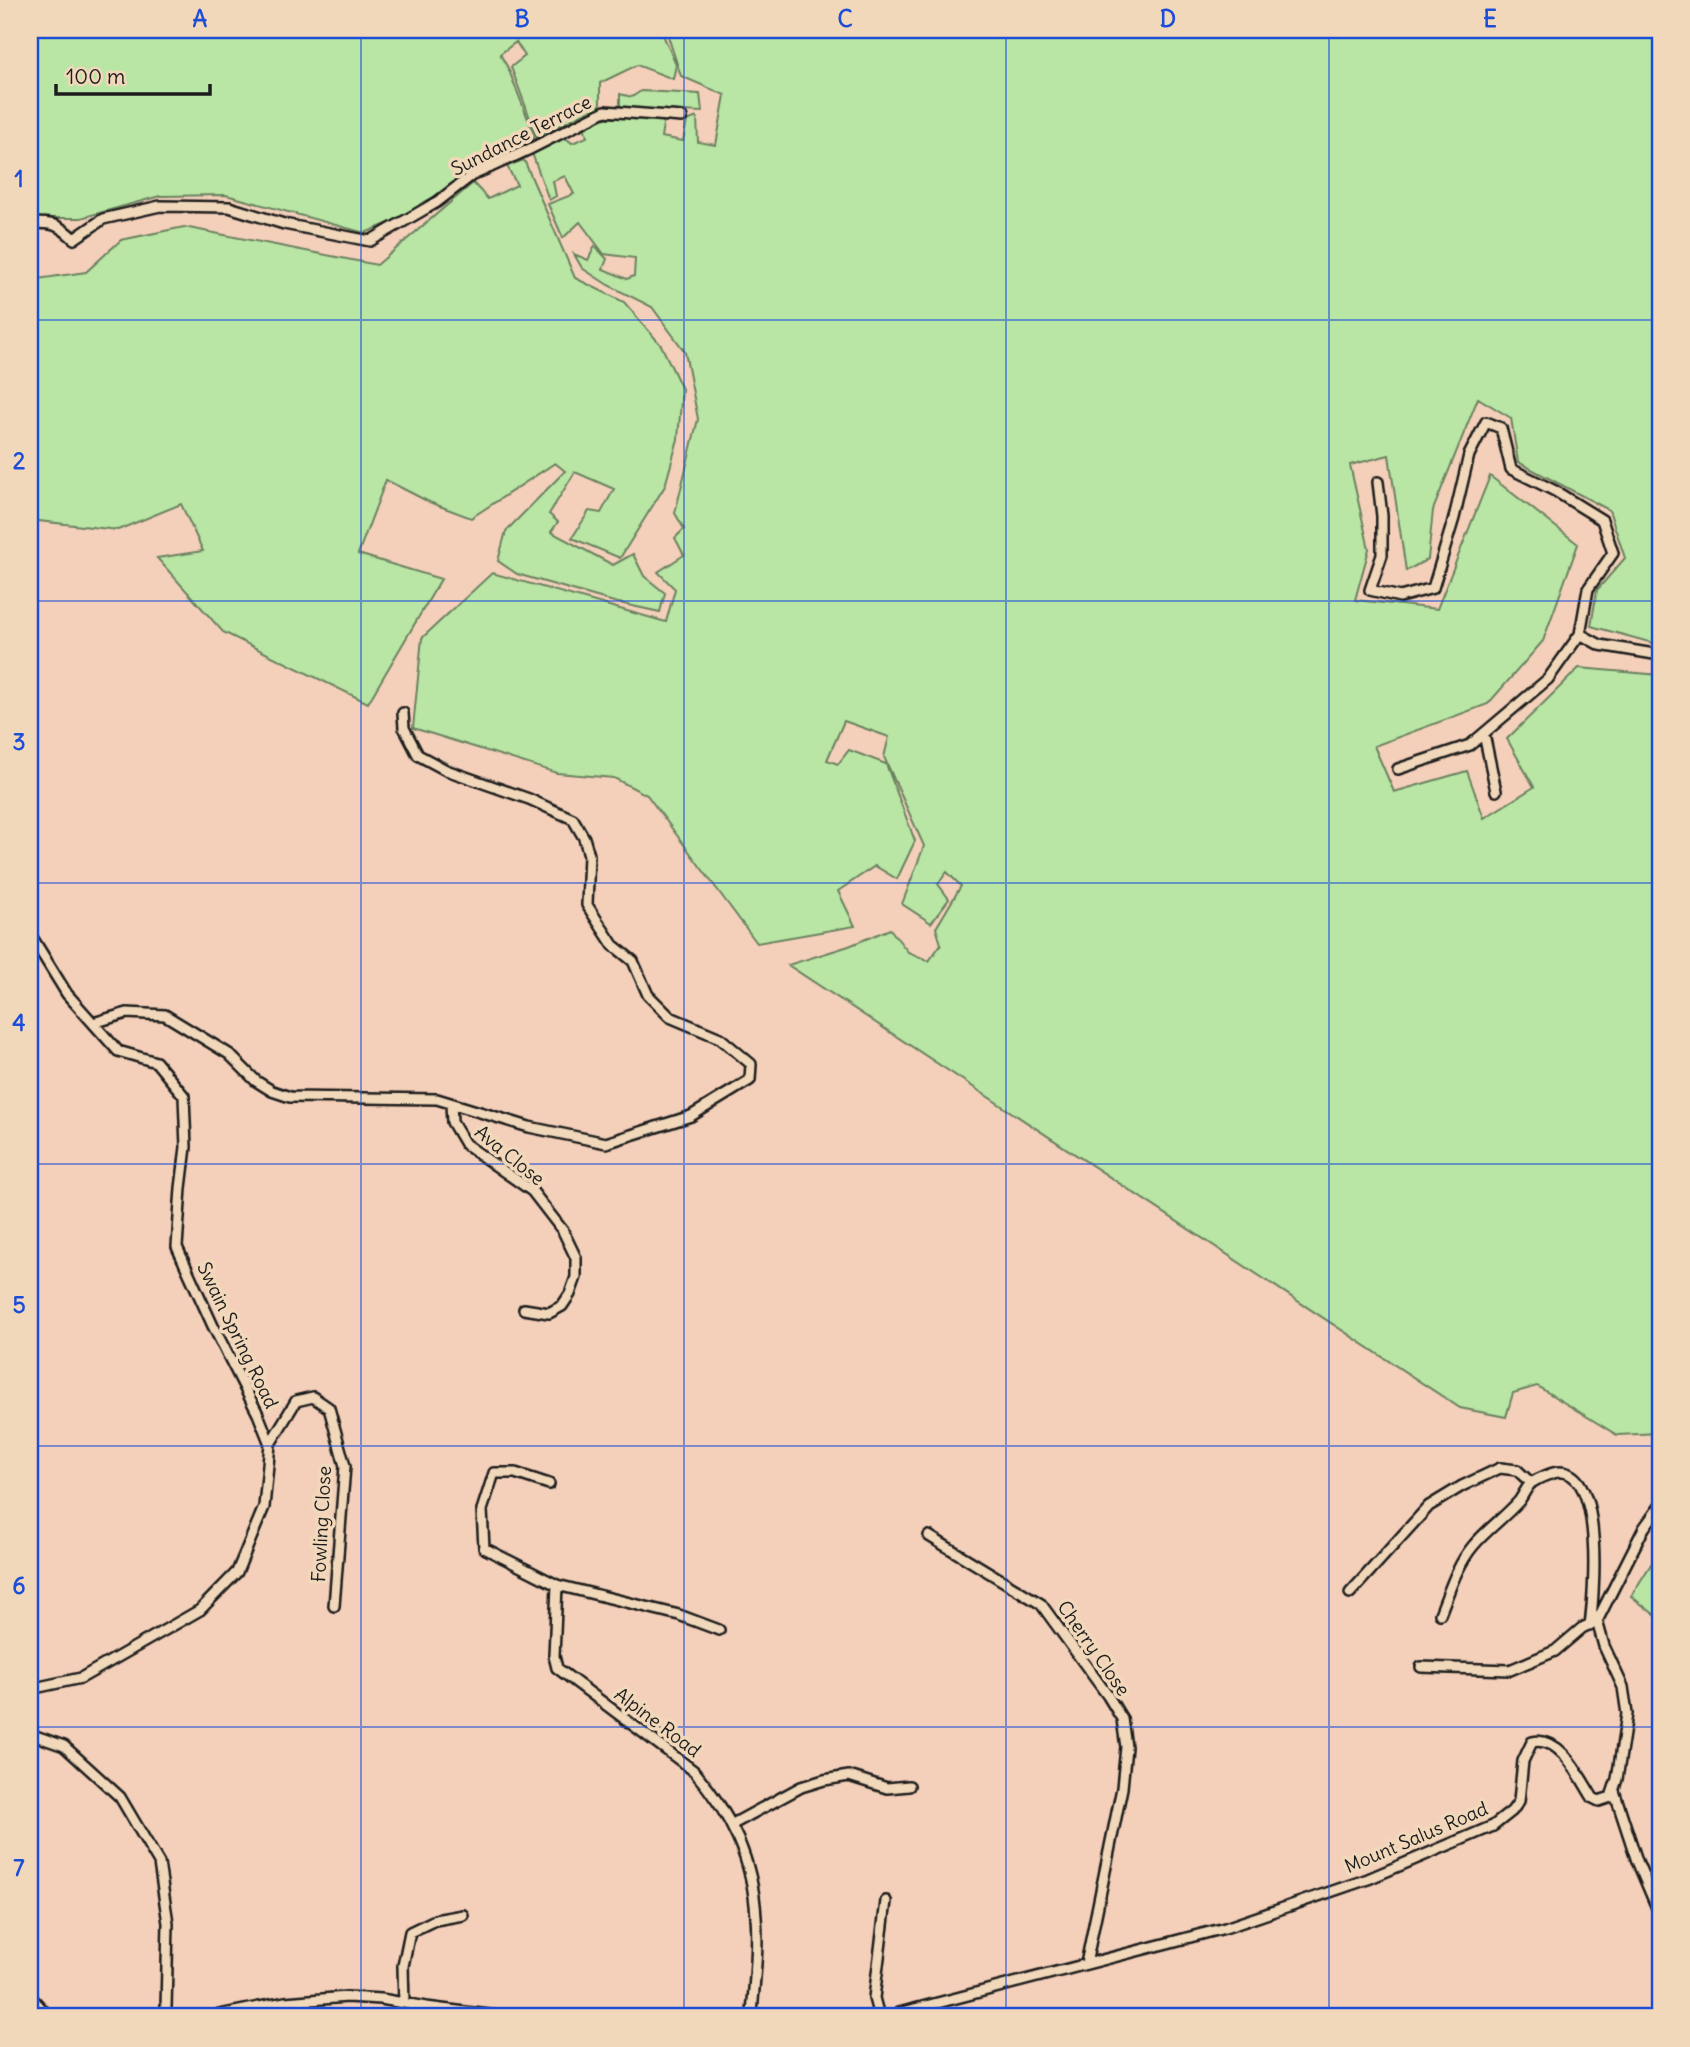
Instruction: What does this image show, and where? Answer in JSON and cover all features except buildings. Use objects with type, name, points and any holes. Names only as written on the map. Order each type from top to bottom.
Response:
[{"type":"street","name":"Sundance Terrace","points":[[30,223],[47,223],[61,227],[74,239],[103,219],[160,206],[229,207],[284,225],[370,241],[437,202],[471,176],[605,111],[682,117]]},
{"type":"street","points":[[1378,482],[1382,516],[1382,555],[1370,590],[1400,597],[1433,588],[1469,455],[1486,422],[1501,428],[1511,469],[1555,491],[1602,520],[1613,553],[1588,589],[1580,634],[1548,679],[1470,745],[1398,769]]},
{"type":"street","points":[[1580,634],[1600,646],[1660,655]]},
{"type":"street","points":[[93,1023],[127,1013],[165,1015],[200,1034],[229,1055],[256,1081],[272,1091],[290,1097],[437,1099],[529,1127],[606,1143],[691,1116],[750,1080],[751,1064],[720,1038],[670,1017],[649,995],[633,961],[613,945],[587,905],[589,855],[584,838],[573,819],[529,799],[446,770],[418,755],[404,728],[403,713]]},
{"type":"street","points":[[1484,734],[1496,791]]},
{"type":"street","name":"Swain Spring Road","points":[[30,934],[67,994],[118,1051],[156,1062],[184,1096],[186,1147],[177,1247],[270,1444],[264,1507],[237,1572],[200,1610],[81,1678],[30,1689]]},
{"type":"street","name":"Ava Close","points":[[451,1104],[452,1122],[465,1144],[532,1191],[563,1231],[576,1258],[576,1277],[562,1306],[549,1313],[524,1308]]},
{"type":"street","name":"Fowling Close","points":[[270,1444],[296,1401],[313,1397],[329,1408],[345,1466],[334,1606]]},
{"type":"street","points":[[1350,1593],[1429,1506],[1500,1468],[1517,1470],[1531,1483]]},
{"type":"street","points":[[1440,1614],[1455,1577],[1472,1547],[1519,1501],[1531,1483],[1558,1471],[1569,1473],[1580,1484],[1588,1500],[1595,1576],[1593,1623],[1623,1688],[1627,1714],[1614,1791],[1637,1861],[1660,1916]]},
{"type":"street","points":[[549,1484],[515,1474],[494,1473],[482,1510],[484,1548],[557,1585],[679,1615],[719,1630]]},
{"type":"street","points":[[1421,1667],[1510,1670],[1555,1651],[1593,1623],[1644,1528],[1660,1506]]},
{"type":"street","name":"Cherry Close","points":[[929,1536],[1041,1604],[1122,1719],[1126,1747],[1122,1788],[1086,1964]]},
{"type":"street","name":"Alpine Road","points":[[557,1585],[554,1656],[557,1668],[694,1771],[713,1793],[739,1838],[752,1878],[757,1919],[754,2017]]},
{"type":"street","points":[[30,1734],[64,1746],[120,1797],[159,1863],[168,1923],[164,2017]]},
{"type":"street","name":"Mount Salus Road","points":[[895,2017],[899,2013],[1226,1928],[1368,1879],[1493,1826],[1512,1811],[1519,1801],[1523,1761],[1532,1742],[1541,1740],[1549,1743],[1563,1754],[1594,1798],[1599,1801],[1611,1797],[1614,1791]]},
{"type":"street","points":[[731,1825],[801,1787],[824,1780],[849,1776],[887,1788],[909,1786]]},
{"type":"street","points":[[878,2017],[874,1998],[886,1900]]},
{"type":"street","points":[[404,2003],[403,1966],[410,1932],[435,1920],[463,1915]]},
{"type":"street","points":[[30,1996],[49,2017]]},
{"type":"street","points":[[209,2017],[285,2002],[347,1997],[404,2003],[426,2012],[505,2017]]},
{"type":"green space","points":[[30,30],[661,30],[676,65],[673,79],[637,65],[600,83],[600,108],[588,111],[537,137],[511,67],[525,56],[516,42],[500,54],[535,137],[403,217],[365,233],[226,195],[160,196],[81,218],[30,218]]},
{"type":"green space","points":[[666,30],[1660,30],[1660,443],[1653,448],[1660,456],[1660,645],[1591,626],[1597,590],[1625,558],[1609,510],[1518,462],[1511,418],[1478,398],[1433,510],[1428,559],[1406,571],[1389,455],[1350,465],[1369,549],[1355,600],[1437,609],[1490,476],[1578,544],[1543,641],[1488,704],[1374,746],[1394,792],[1467,771],[1484,818],[1534,787],[1507,739],[1579,668],[1660,675],[1660,1125],[1657,1140],[1660,1158],[1660,1433],[1617,1435],[1537,1386],[1513,1393],[1506,1417],[1460,1408],[788,965],[849,946],[890,929],[908,952],[929,961],[941,944],[936,928],[961,886],[947,872],[938,884],[949,899],[931,923],[902,904],[924,846],[884,757],[889,737],[844,721],[827,760],[838,764],[849,750],[886,764],[915,841],[897,879],[875,866],[838,891],[855,926],[757,943],[647,795],[614,778],[557,773],[413,728],[422,638],[492,573],[666,622],[675,589],[658,572],[684,555],[675,538],[684,529],[675,513],[698,419],[685,352],[652,307],[608,285],[582,268],[574,254],[588,260],[595,246],[607,259],[603,269],[627,279],[634,276],[635,258],[604,254],[580,222],[563,238],[548,204],[574,194],[565,176],[553,181],[556,196],[549,200],[532,153],[563,136],[572,143],[587,137],[584,126],[605,118],[664,118],[661,137],[683,141],[687,121],[697,117],[698,142],[716,145],[725,95],[681,76]]},
{"type":"green space","points":[[641,91],[700,94],[702,112],[620,108],[620,94],[632,97]]},
{"type":"green space","points":[[524,160],[575,278],[624,302],[661,345],[682,389],[678,439],[665,486],[620,558],[572,538],[589,511],[601,513],[614,489],[575,472],[549,514],[558,522],[551,532],[613,565],[633,554],[644,576],[665,593],[660,612],[614,602],[517,574],[498,561],[506,531],[565,471],[555,463],[471,518],[429,502],[386,480],[358,554],[441,579],[368,703],[223,632],[157,558],[203,551],[181,504],[118,530],[30,520],[30,280],[86,272],[121,240],[184,227],[377,265],[473,183],[488,199],[517,185],[507,166]]},
{"type":"green space","points":[[1660,1550],[1660,1619],[1631,1596]]}]
